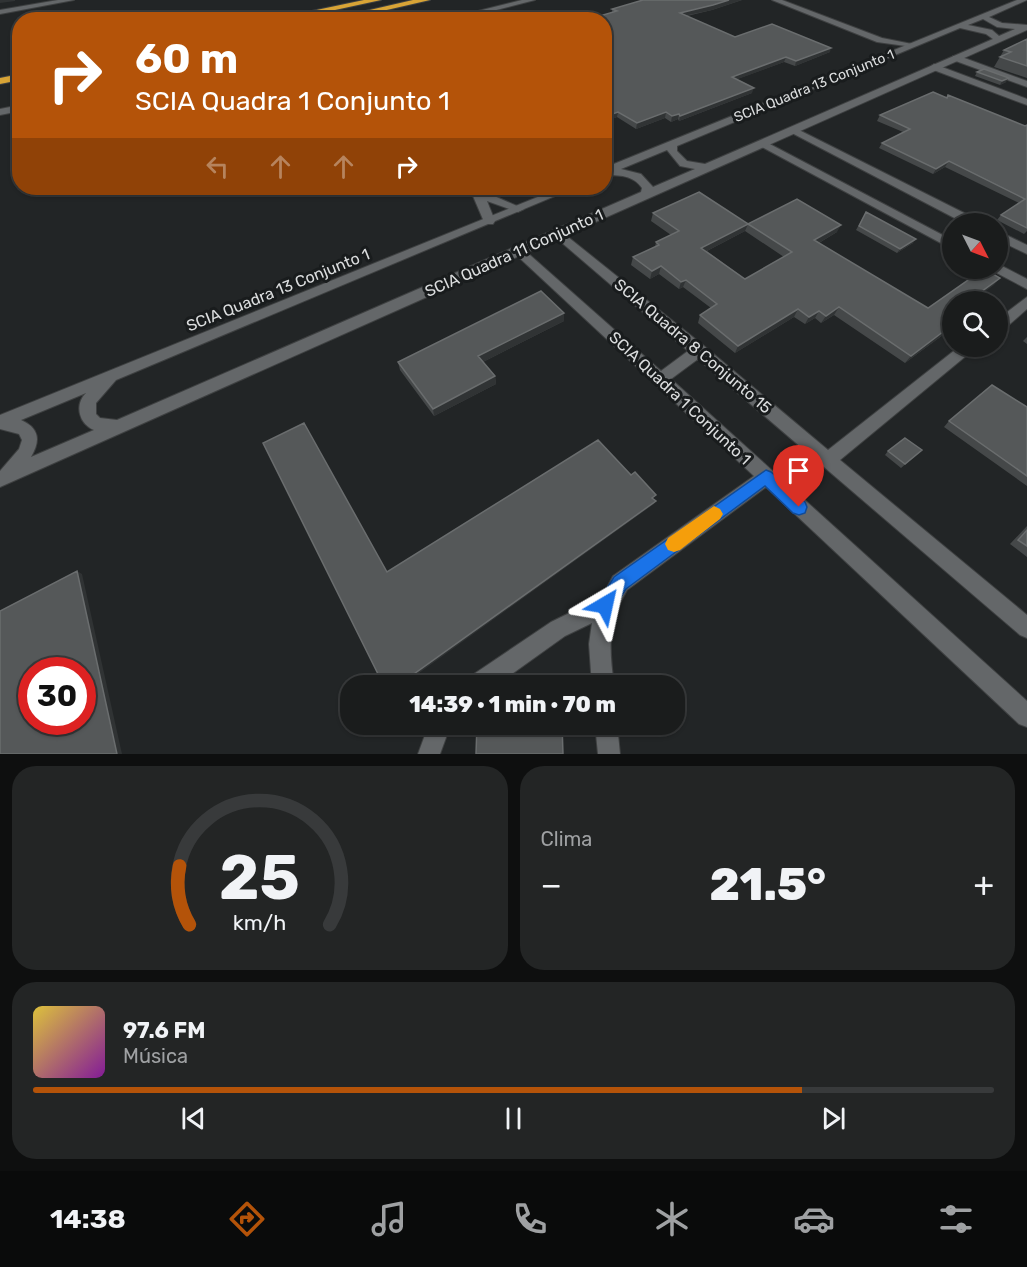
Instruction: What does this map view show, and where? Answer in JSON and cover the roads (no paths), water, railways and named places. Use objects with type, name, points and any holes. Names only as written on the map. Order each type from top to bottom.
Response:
[{"type":"highway","points":[[326,12],[426,0]]},
{"type":"highway","points":[[352,12],[379,4]]},
{"type":"street","points":[[0,12],[70,0]]},
{"type":"street","points":[[479,12],[531,0]]},
{"type":"street","points":[[776,0],[880,40],[913,45]]},
{"type":"street","name":"SCIA Quadra 13 Conjunto 1","points":[[612,169],[1023,0]]},
{"type":"street","points":[[982,16],[1000,25],[1025,28]]},
{"type":"street","points":[[960,26],[990,32],[998,39]]},
{"type":"street","name":"SCIA Quadra 11 Conjunto 1","points":[[3,478],[1025,28]]},
{"type":"street","points":[[880,40],[895,52]]},
{"type":"street","points":[[956,58],[1027,84]]},
{"type":"street","points":[[934,67],[1027,102]]},
{"type":"street","points":[[793,130],[955,213]]},
{"type":"street","points":[[764,144],[942,240]]},
{"type":"street","points":[[672,145],[672,152],[684,164],[709,168]]},
{"type":"street","points":[[612,172],[622,171],[645,182],[648,188],[644,197]]},
{"type":"street","points":[[476,195],[489,221]]},
{"type":"street","points":[[484,195],[518,209]]},
{"type":"street","name":"SCIA Quadra 13 Conjunto 1","points":[[0,422],[551,195]]},
{"type":"street","name":"SCIA Quadra 8 Conjunto 15","points":[[558,233],[1027,628]]},
{"type":"street","points":[[1008,240],[1023,248]]},
{"type":"street","points":[[1008,247],[1023,248]]},
{"type":"street","name":"SCIA Quadra 1 Conjunto 1","points":[[518,251],[661,379],[1027,716]]},
{"type":"street","points":[[1008,274],[1027,285]]},
{"type":"street","points":[[1008,318],[1027,302]]},
{"type":"street","points":[[661,379],[699,350]]},
{"type":"street","points":[[829,459],[957,357]]},
{"type":"street","points":[[119,428],[96,424],[88,417],[88,401],[100,387],[121,372]]},
{"type":"street","points":[[0,422],[21,425],[29,433],[31,443],[24,456],[3,478]]},
{"type":"street","points":[[602,675],[598,637],[605,605],[620,583],[766,477]]},
{"type":"street","points":[[492,675],[558,629],[605,605]]},
{"type":"street","points":[[429,754],[436,735]]},
{"type":"street","points":[[607,735],[609,754]]}]
